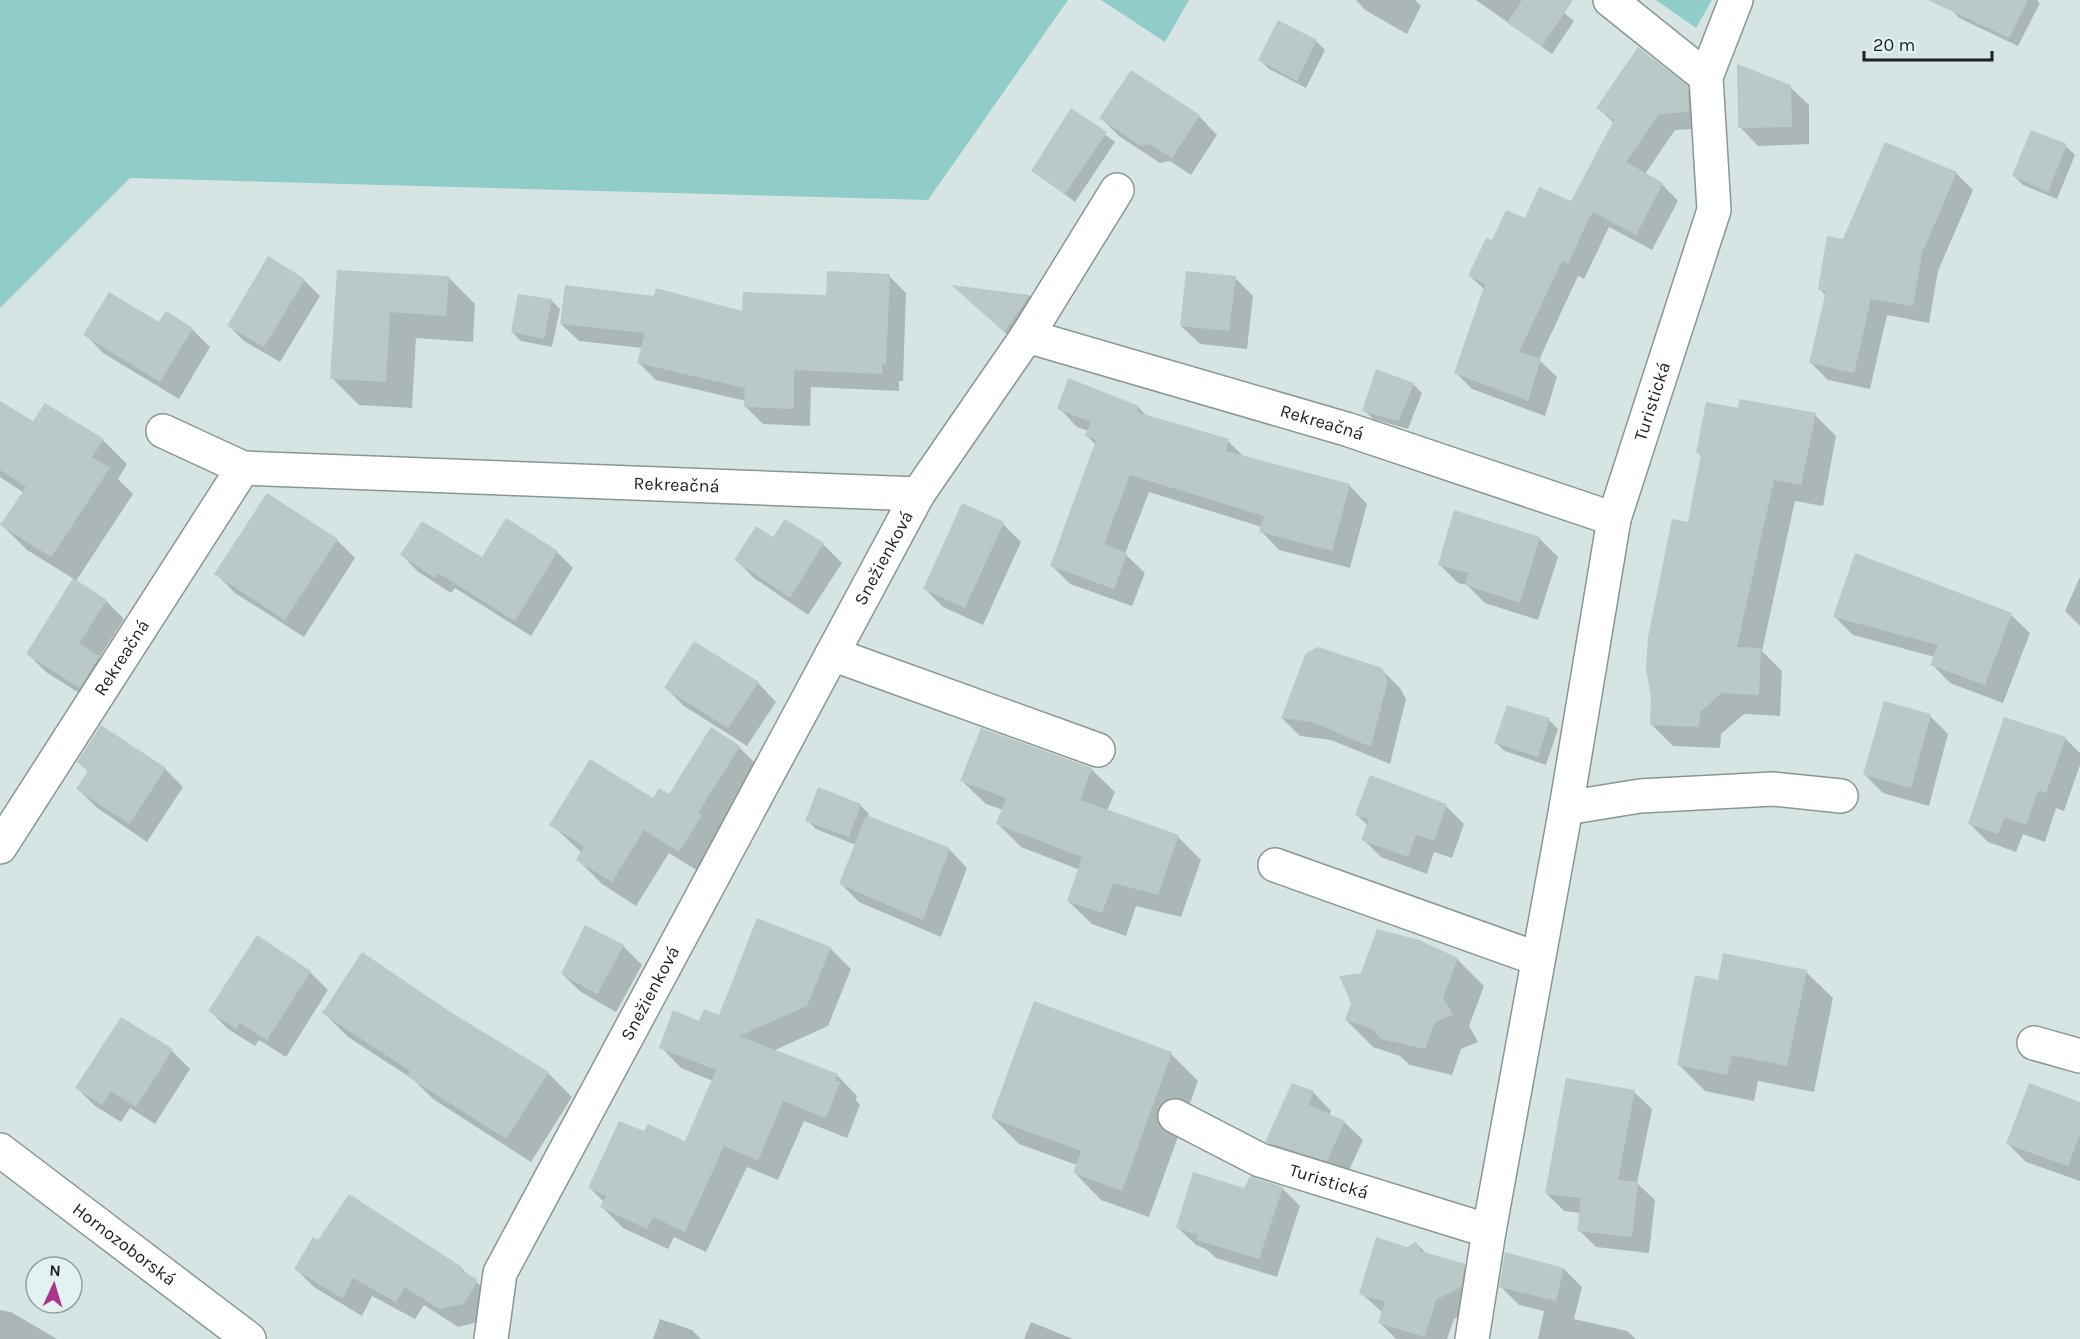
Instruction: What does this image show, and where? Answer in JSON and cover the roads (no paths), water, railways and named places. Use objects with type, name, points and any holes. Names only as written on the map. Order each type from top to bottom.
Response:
[{"type":"street","points":[[1610,0],[1706,77]]},
{"type":"street","name":"Turistická","points":[[1473,1339],[1489,1231],[1566,808],[1614,519],[1714,210],[1706,77],[1736,0]]},
{"type":"street","points":[[918,494],[1027,336],[1117,190]]},
{"type":"street","name":"Rekreačná","points":[[1027,336],[1346,429],[1614,519]]},
{"type":"street","name":"Rekreačná","points":[[163,431],[243,468],[918,494]]},
{"type":"street","name":"Rekreačná","points":[[0,847],[243,468]]},
{"type":"street","name":"Snežienková","points":[[491,1339],[500,1273],[918,494]]},
{"type":"street","points":[[832,654],[1098,750]]},
{"type":"street","points":[[1566,808],[1640,796],[1773,789],[1841,796]]},
{"type":"street","points":[[1275,865],[1538,959]]},
{"type":"street","points":[[2034,1043],[2080,1056]]},
{"type":"street","name":"Turistická","points":[[1175,1116],[1260,1160],[1489,1231]]},
{"type":"street","name":"Hornozoborská","points":[[0,1150],[249,1339]]}]
